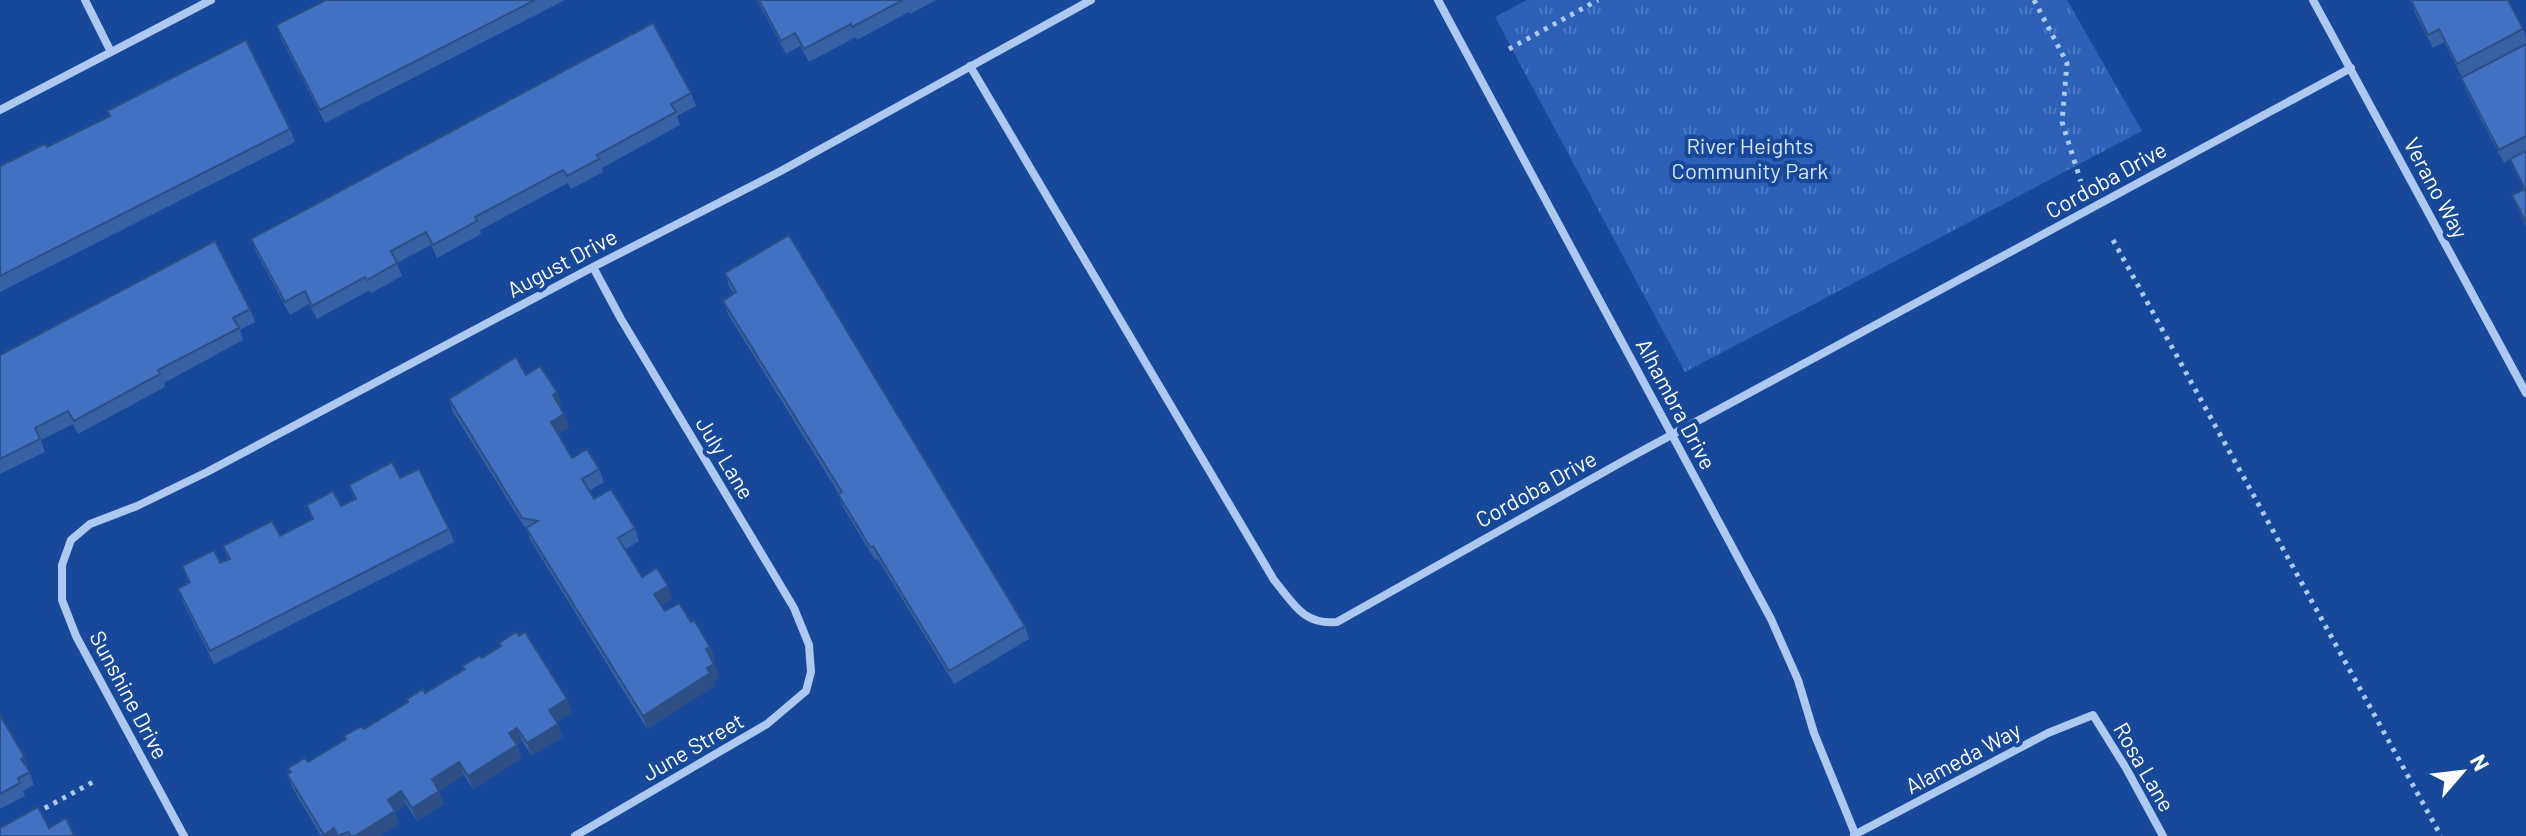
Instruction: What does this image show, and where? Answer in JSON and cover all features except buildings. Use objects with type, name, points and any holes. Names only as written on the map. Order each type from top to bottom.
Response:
[{"type":"street","points":[[85,0],[111,52]]},
{"type":"street","points":[[0,110],[211,0]]},
{"type":"street","name":"August Drive","points":[[62,565],[71,540],[90,524],[137,506],[207,472],[779,172],[1091,0]]},
{"type":"street","name":"Alhambra Drive","points":[[1438,0],[1776,631],[1798,680],[1819,746],[1855,836]]},
{"type":"street","name":"Verano Way","points":[[2313,0],[2526,393]]},
{"type":"street","name":"Cordoba Drive","points":[[970,66],[1274,580],[1300,612],[1320,624],[1337,622],[1672,434],[2351,68]]},
{"type":"street","name":"July Lane","points":[[593,267],[794,608],[809,645],[811,672]]},
{"type":"street","name":"Sunshine Drive","points":[[62,565],[62,600],[76,636],[184,836]]},
{"type":"street","name":"June Street","points":[[575,836],[767,724],[806,691],[811,672]]},
{"type":"street","name":"Alameda Way","points":[[1855,836],[2048,733],[2093,715]]},
{"type":"street","name":"Rosa Lane","points":[[2093,715],[2163,836]]},
{"type":"path","points":[[1509,49],[1598,0]]},
{"type":"path","points":[[2034,0],[2067,63],[2062,122],[2081,182]]},
{"type":"path","points":[[2113,240],[2441,836]]},
{"type":"path","points":[[26,818],[93,782]]},
{"type":"green space","name":"River Heights Community Park","points":[[1527,0],[2067,0],[2142,131],[1685,372],[1495,17]]}]
